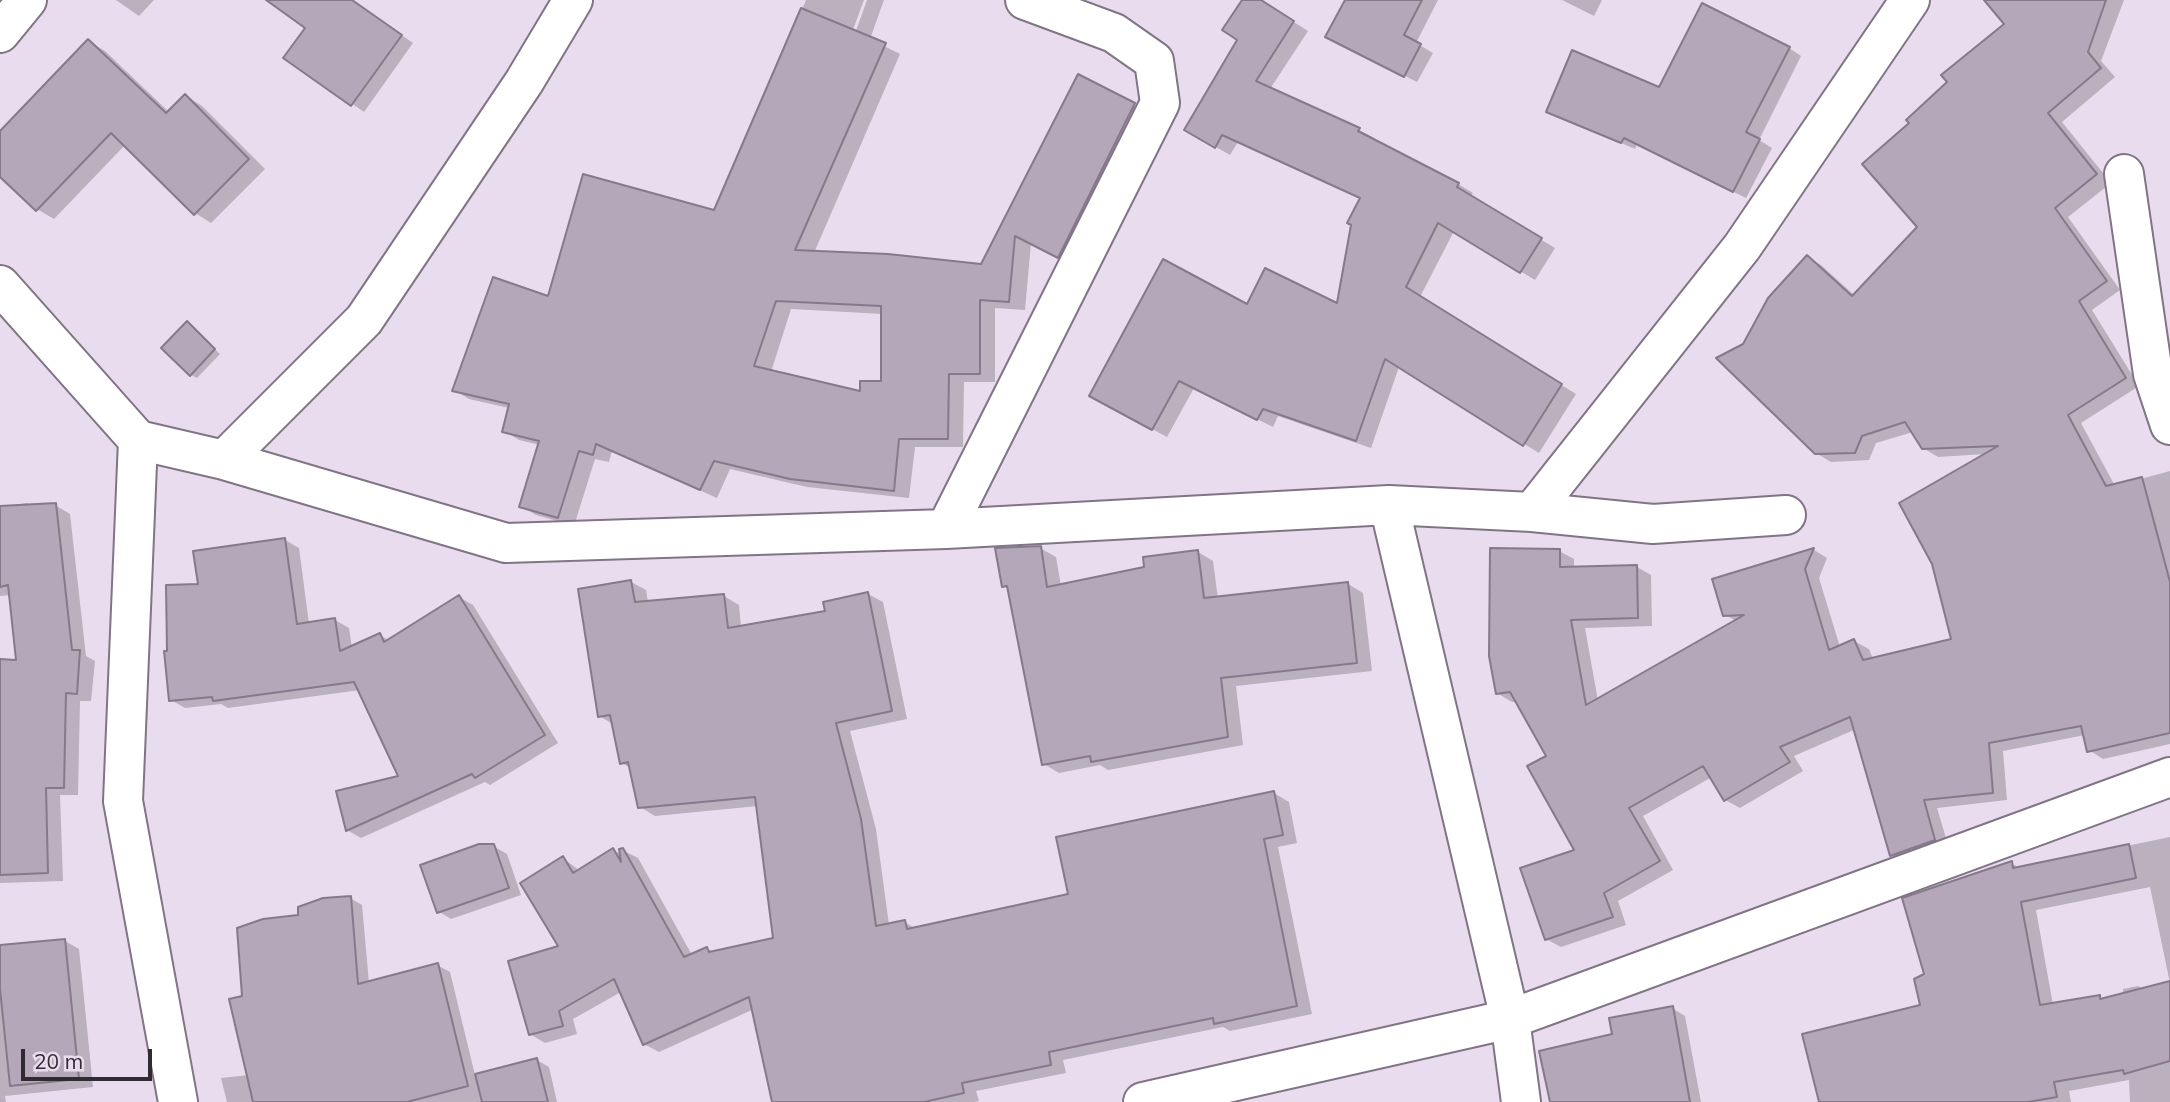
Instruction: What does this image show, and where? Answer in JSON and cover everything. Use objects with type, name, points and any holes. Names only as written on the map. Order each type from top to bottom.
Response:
[{"type":"street","points":[[0,33],[27,0]]},
{"type":"street","points":[[224,460],[364,320],[524,82],[573,0]]},
{"type":"street","points":[[946,529],[1160,103],[1154,61],[1114,33],[1025,0]]},
{"type":"street","points":[[1532,512],[1742,247],[1910,0]]},
{"type":"street","points":[[2124,174],[2153,374],[2170,425]]},
{"type":"street","points":[[0,285],[138,440],[224,460],[506,543],[946,529],[1389,505],[1532,512],[1653,524],[1786,514]]},
{"type":"street","points":[[138,440],[123,801],[178,1102]]},
{"type":"street","points":[[1389,505],[1510,1020],[1521,1102]]},
{"type":"street","points":[[1143,1102],[1510,1020],[2170,777]]},
{"type":"building","points":[[266,0],[352,0],[402,35],[351,106],[283,58],[305,28]]},
{"type":"building","points":[[1242,0],[1261,0],[1294,21],[1256,81],[1360,128],[1358,131],[1459,183],[1457,187],[1542,238],[1520,273],[1438,223],[1406,287],[1562,384],[1523,446],[1385,359],[1356,441],[1263,409],[1257,420],[1179,381],[1152,430],[1089,396],[1163,259],[1247,304],[1265,268],[1337,303],[1351,225],[1347,223],[1360,198],[1222,135],[1215,148],[1184,130],[1237,40],[1222,30]]},
{"type":"building","points":[[1345,0],[1422,0],[1404,35],[1421,44],[1404,77],[1325,37]]},
{"type":"building","points":[[1984,0],[2106,0],[2088,52],[2101,68],[2048,113],[2097,174],[2055,208],[2107,281],[2079,301],[2126,378],[2068,415],[2106,486],[2142,477],[2170,582],[2170,733],[2087,752],[2081,726],[1989,743],[1993,793],[1924,800],[1935,840],[1890,856],[1850,717],[1780,747],[1790,762],[1724,801],[1703,766],[1629,808],[1660,861],[1604,893],[1613,917],[1545,940],[1520,868],[1574,850],[1527,766],[1546,756],[1510,692],[1496,694],[1489,656],[1490,548],[1560,549],[1560,567],[1637,565],[1638,618],[1571,620],[1586,705],[1744,615],[1723,616],[1712,579],[1814,548],[1805,569],[1829,650],[1854,639],[1863,660],[1951,639],[1932,564],[1899,503],[1998,446],[1922,449],[1905,422],[1862,436],[1855,453],[1815,454],[1716,358],[1743,344],[1768,298],[1807,255],[1852,296],[1917,227],[1862,164],[1909,123],[1906,120],[1947,82],[1941,75],[2004,24]]},
{"type":"building","points":[[1702,3],[1790,47],[1746,132],[1760,139],[1733,192],[1624,138],[1621,143],[1546,112],[1572,50],[1659,87]]},
{"type":"building","points":[[801,8],[886,43],[795,250],[888,254],[981,264],[1078,74],[1135,103],[1058,258],[1015,236],[1009,302],[980,300],[980,374],[949,374],[948,439],[899,439],[894,491],[790,479],[714,461],[700,490],[596,444],[593,455],[579,451],[558,518],[519,507],[539,441],[502,432],[509,404],[452,391],[493,277],[548,296],[583,174],[714,210]],"holes":[[[776,301],[881,306],[881,381],[860,381],[860,391],[754,366]]]},
{"type":"building","points":[[88,39],[166,113],[185,94],[249,159],[194,215],[111,133],[36,211],[0,177],[0,131]]},
{"type":"building","points":[[187,321],[215,349],[190,376],[161,348]]},
{"type":"building","points":[[56,503],[72,650],[80,650],[77,694],[66,693],[64,788],[46,788],[48,873],[0,875],[0,659],[16,660],[8,585],[0,587],[0,506]]},
{"type":"building","points":[[285,538],[297,624],[335,618],[340,651],[380,633],[384,642],[459,595],[545,735],[475,778],[472,774],[346,831],[336,791],[398,776],[354,682],[213,701],[212,697],[169,701],[164,651],[167,651],[166,585],[198,584],[193,551]]},
{"type":"building","points":[[1041,546],[1047,587],[1144,567],[1143,557],[1198,550],[1204,598],[1348,582],[1357,663],[1221,678],[1228,737],[1091,762],[1090,756],[1042,765],[1007,586],[1002,587],[995,548]]},
{"type":"building","points":[[631,580],[635,602],[724,594],[728,628],[825,611],[823,602],[868,592],[892,711],[836,723],[861,819],[876,926],[905,920],[907,929],[1068,894],[1056,837],[1274,791],[1283,835],[1264,839],[1297,1006],[1214,1024],[1213,1018],[1049,1052],[1051,1065],[962,1083],[964,1093],[924,1102],[772,1102],[749,997],[643,1045],[614,979],[559,1011],[563,1026],[529,1035],[508,961],[558,946],[520,883],[563,856],[573,873],[613,848],[621,862],[619,849],[623,848],[684,957],[707,947],[709,952],[773,938],[755,797],[638,808],[628,762],[620,764],[610,715],[598,717],[578,589]]},
{"type":"building","points":[[479,844],[494,844],[509,888],[437,913],[420,865]]},
{"type":"building","points":[[2129,844],[2136,878],[2021,902],[2040,1005],[2100,995],[2100,999],[2170,981],[2170,1061],[2124,1074],[2123,1070],[2054,1082],[2057,1097],[2028,1102],[1819,1102],[1802,1034],[1920,1005],[1914,979],[1924,974],[1902,898],[2012,861],[2013,868]]},
{"type":"building","points":[[351,896],[358,984],[438,963],[468,1086],[407,1102],[253,1102],[229,999],[242,996],[237,928],[263,919],[298,915],[298,907],[323,898]]},
{"type":"building","points":[[65,939],[79,1079],[10,1086],[0,989],[0,945]]},
{"type":"building","points":[[1673,1006],[1690,1102],[1550,1102],[1539,1051],[1612,1034],[1609,1018]]},
{"type":"building","points":[[537,1058],[548,1102],[482,1102],[475,1074]]}]
